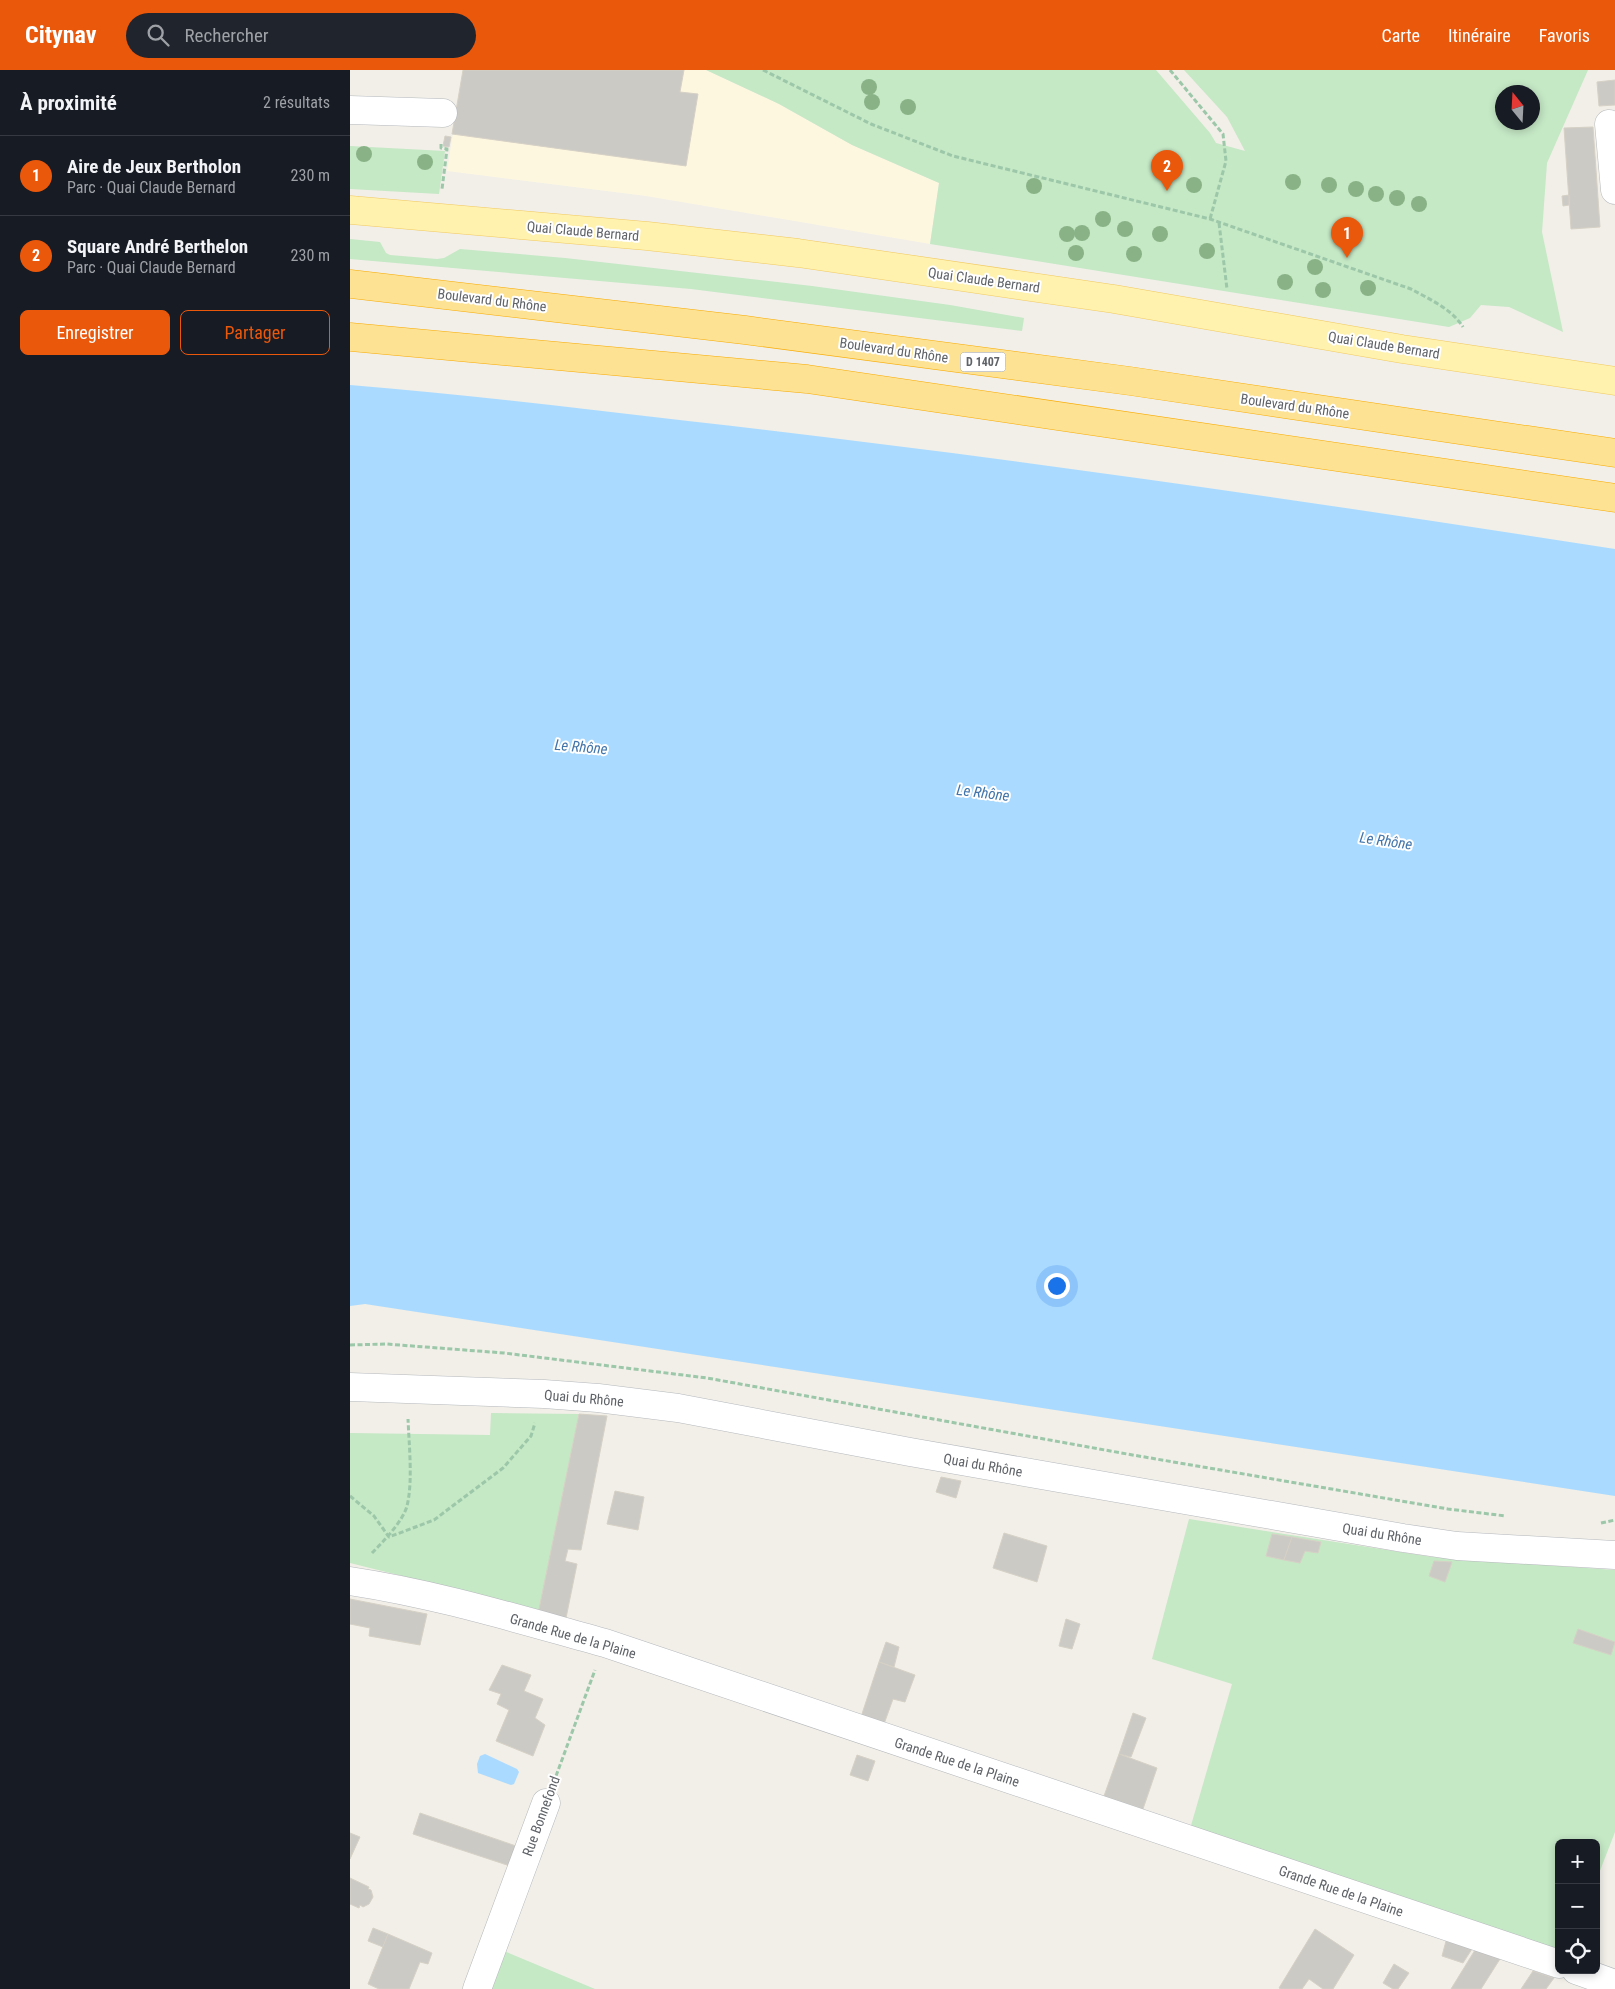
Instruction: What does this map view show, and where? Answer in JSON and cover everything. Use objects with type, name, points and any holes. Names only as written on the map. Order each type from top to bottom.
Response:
[{"type":"highway","name":"Boulevard du Rhône","points":[[350,284],[745,330],[1051,371],[1615,453]]},
{"type":"highway","points":[[350,337],[807,378],[1615,498]]},
{"type":"main road","name":"Quai Claude Bernard","points":[[350,210],[647,236],[798,253],[1104,298],[1615,381]]},
{"type":"street","points":[[350,110],[443,113]]},
{"type":"street","points":[[1609,124],[1615,190]]},
{"type":"street","name":"Quai du Rhône","points":[[350,1388],[544,1394],[598,1398],[678,1408],[910,1452],[1403,1538],[1458,1546],[1615,1555]]},
{"type":"street","name":"Grande Rue de la Plaine","points":[[350,1581],[394,1588],[460,1603],[605,1643],[1555,1963]]},
{"type":"street","name":"Rue Bonnefond","points":[[477,1989],[546,1803]]},
{"type":"street","points":[[1587,1974],[1615,1984]]},
{"type":"path","points":[[763,70],[871,124],[953,156],[1219,222],[1411,289],[1437,303],[1460,322],[1484,361]]},
{"type":"path","points":[[1170,70],[1223,134],[1226,161],[1210,220]]},
{"type":"path","points":[[439,218],[447,149],[441,148],[443,113]]},
{"type":"path","points":[[1219,222],[1231,319]]},
{"type":"path","points":[[350,1345],[386,1344],[504,1353],[707,1378],[1448,1510],[1512,1517]]},
{"type":"path","points":[[369,1556],[389,1537],[407,1507],[410,1466],[407,1389]]},
{"type":"path","points":[[389,1537],[434,1520],[503,1468],[531,1436],[544,1394]]},
{"type":"path","points":[[350,1496],[374,1516],[389,1537]]},
{"type":"path","points":[[1600,1523],[1615,1520]]},
{"type":"path","name":"Rue Bonnefond","points":[[546,1803],[605,1643]]},
{"type":"shaded area","points":[[463,70],[706,70],[779,104],[852,145],[939,183],[930,244],[646,196],[447,171]]},
{"type":"green space","points":[[706,70],[1156,70],[1210,133],[1216,143],[1245,151],[1227,117],[1184,70],[1588,70],[1547,163],[1542,232],[1563,332],[1509,307],[1481,305],[1470,318],[1449,327],[930,244],[939,183],[852,145],[779,104]]},
{"type":"green space","points":[[350,146],[445,151],[439,194],[350,189]]},
{"type":"green space","points":[[350,239],[380,242],[386,253],[390,255],[437,259],[444,258],[460,249],[565,258],[812,286],[950,305],[1024,318],[1022,331],[691,289],[350,259]]},
{"type":"green space","points":[[491,1413],[579,1414],[539,1610],[350,1563],[350,1433],[490,1435]]},
{"type":"green space","points":[[1189,1519],[1432,1557],[1615,1570],[1615,1832],[1600,1871],[1600,1839],[1555,1839],[1555,1951],[1190,1829],[1232,1684],[1152,1659]]},
{"type":"green space","points":[[504,1951],[595,1989],[490,1989]]},
{"type":"water","name":"Le Rhône","points":[[350,385],[519,402],[1036,464],[1615,549],[1615,1496],[365,1304],[350,1306]]},
{"type":"water","points":[[485,1754],[517,1769],[519,1772],[514,1784],[511,1785],[478,1773],[477,1764],[480,1756]]},
{"type":"building","points":[[463,70],[684,70],[680,92],[698,94],[686,166],[452,134]]},
{"type":"building","points":[[1615,80],[1615,105],[1599,106],[1597,82]]},
{"type":"building","points":[[1593,127],[1600,227],[1571,229],[1564,128]]},
{"type":"building","points":[[445,136],[451,137],[449,147],[443,146]]},
{"type":"building","points":[[1569,195],[1569,205],[1563,206],[1562,196]]},
{"type":"building","points":[[579,1414],[607,1416],[581,1550],[568,1549],[565,1561],[577,1564],[566,1618],[550,1614],[537,1619]]},
{"type":"building","points":[[941,1477],[961,1481],[956,1498],[936,1492]]},
{"type":"building","points":[[615,1491],[644,1497],[638,1530],[607,1524]]},
{"type":"building","points":[[1004,1533],[1047,1546],[1037,1582],[993,1568]]},
{"type":"building","points":[[1272,1534],[1292,1537],[1284,1560],[1266,1556]]},
{"type":"building","points":[[1292,1537],[1321,1542],[1318,1553],[1305,1551],[1300,1563],[1284,1560]]},
{"type":"building","points":[[1434,1561],[1452,1562],[1445,1582],[1429,1576]]},
{"type":"building","points":[[350,1599],[427,1614],[420,1645],[369,1636],[370,1628],[350,1624]]},
{"type":"building","points":[[1066,1619],[1080,1624],[1072,1649],[1059,1646]]},
{"type":"building","points":[[1578,1629],[1615,1642],[1611,1655],[1573,1643]]},
{"type":"building","points":[[886,1642],[899,1647],[894,1667],[879,1662]]},
{"type":"building","points":[[879,1662],[915,1675],[905,1702],[893,1699],[884,1724],[861,1717]]},
{"type":"building","points":[[502,1665],[531,1675],[524,1691],[543,1699],[535,1718],[545,1725],[533,1756],[496,1741],[509,1710],[497,1704],[501,1694],[489,1690]]},
{"type":"building","points":[[1133,1713],[1146,1718],[1131,1757],[1119,1754]]},
{"type":"building","points":[[1119,1754],[1157,1768],[1143,1809],[1104,1796]]},
{"type":"building","points":[[857,1755],[875,1761],[868,1781],[850,1775]]},
{"type":"building","points":[[420,1813],[519,1847],[513,1867],[413,1834]]},
{"type":"building","points":[[350,1833],[360,1837],[350,1859]]},
{"type":"building","points":[[350,1878],[369,1887],[368,1889],[371,1890],[373,1897],[369,1904],[363,1907],[360,1905],[359,1908],[350,1904]]},
{"type":"building","points":[[373,1928],[388,1934],[383,1947],[368,1941]]},
{"type":"building","points":[[1315,1929],[1354,1955],[1333,1989],[1323,1989],[1309,1979],[1302,1989],[1279,1988]]},
{"type":"building","points":[[388,1934],[432,1953],[428,1964],[420,1962],[409,1989],[379,1989],[368,1984]]},
{"type":"building","points":[[1446,1941],[1472,1949],[1463,1963],[1442,1956]]},
{"type":"building","points":[[1475,1950],[1500,1959],[1481,1989],[1451,1989]]},
{"type":"building","points":[[1394,1964],[1409,1973],[1398,1989],[1393,1989],[1383,1983]]},
{"type":"building","points":[[1533,1971],[1554,1978],[1546,1989],[1521,1989]]},
{"type":"place","name":"Square André Berthelon","points":[[1167,191]]},
{"type":"place","name":"Aire de Jeux Bertholon","points":[[1347,258]]}]
